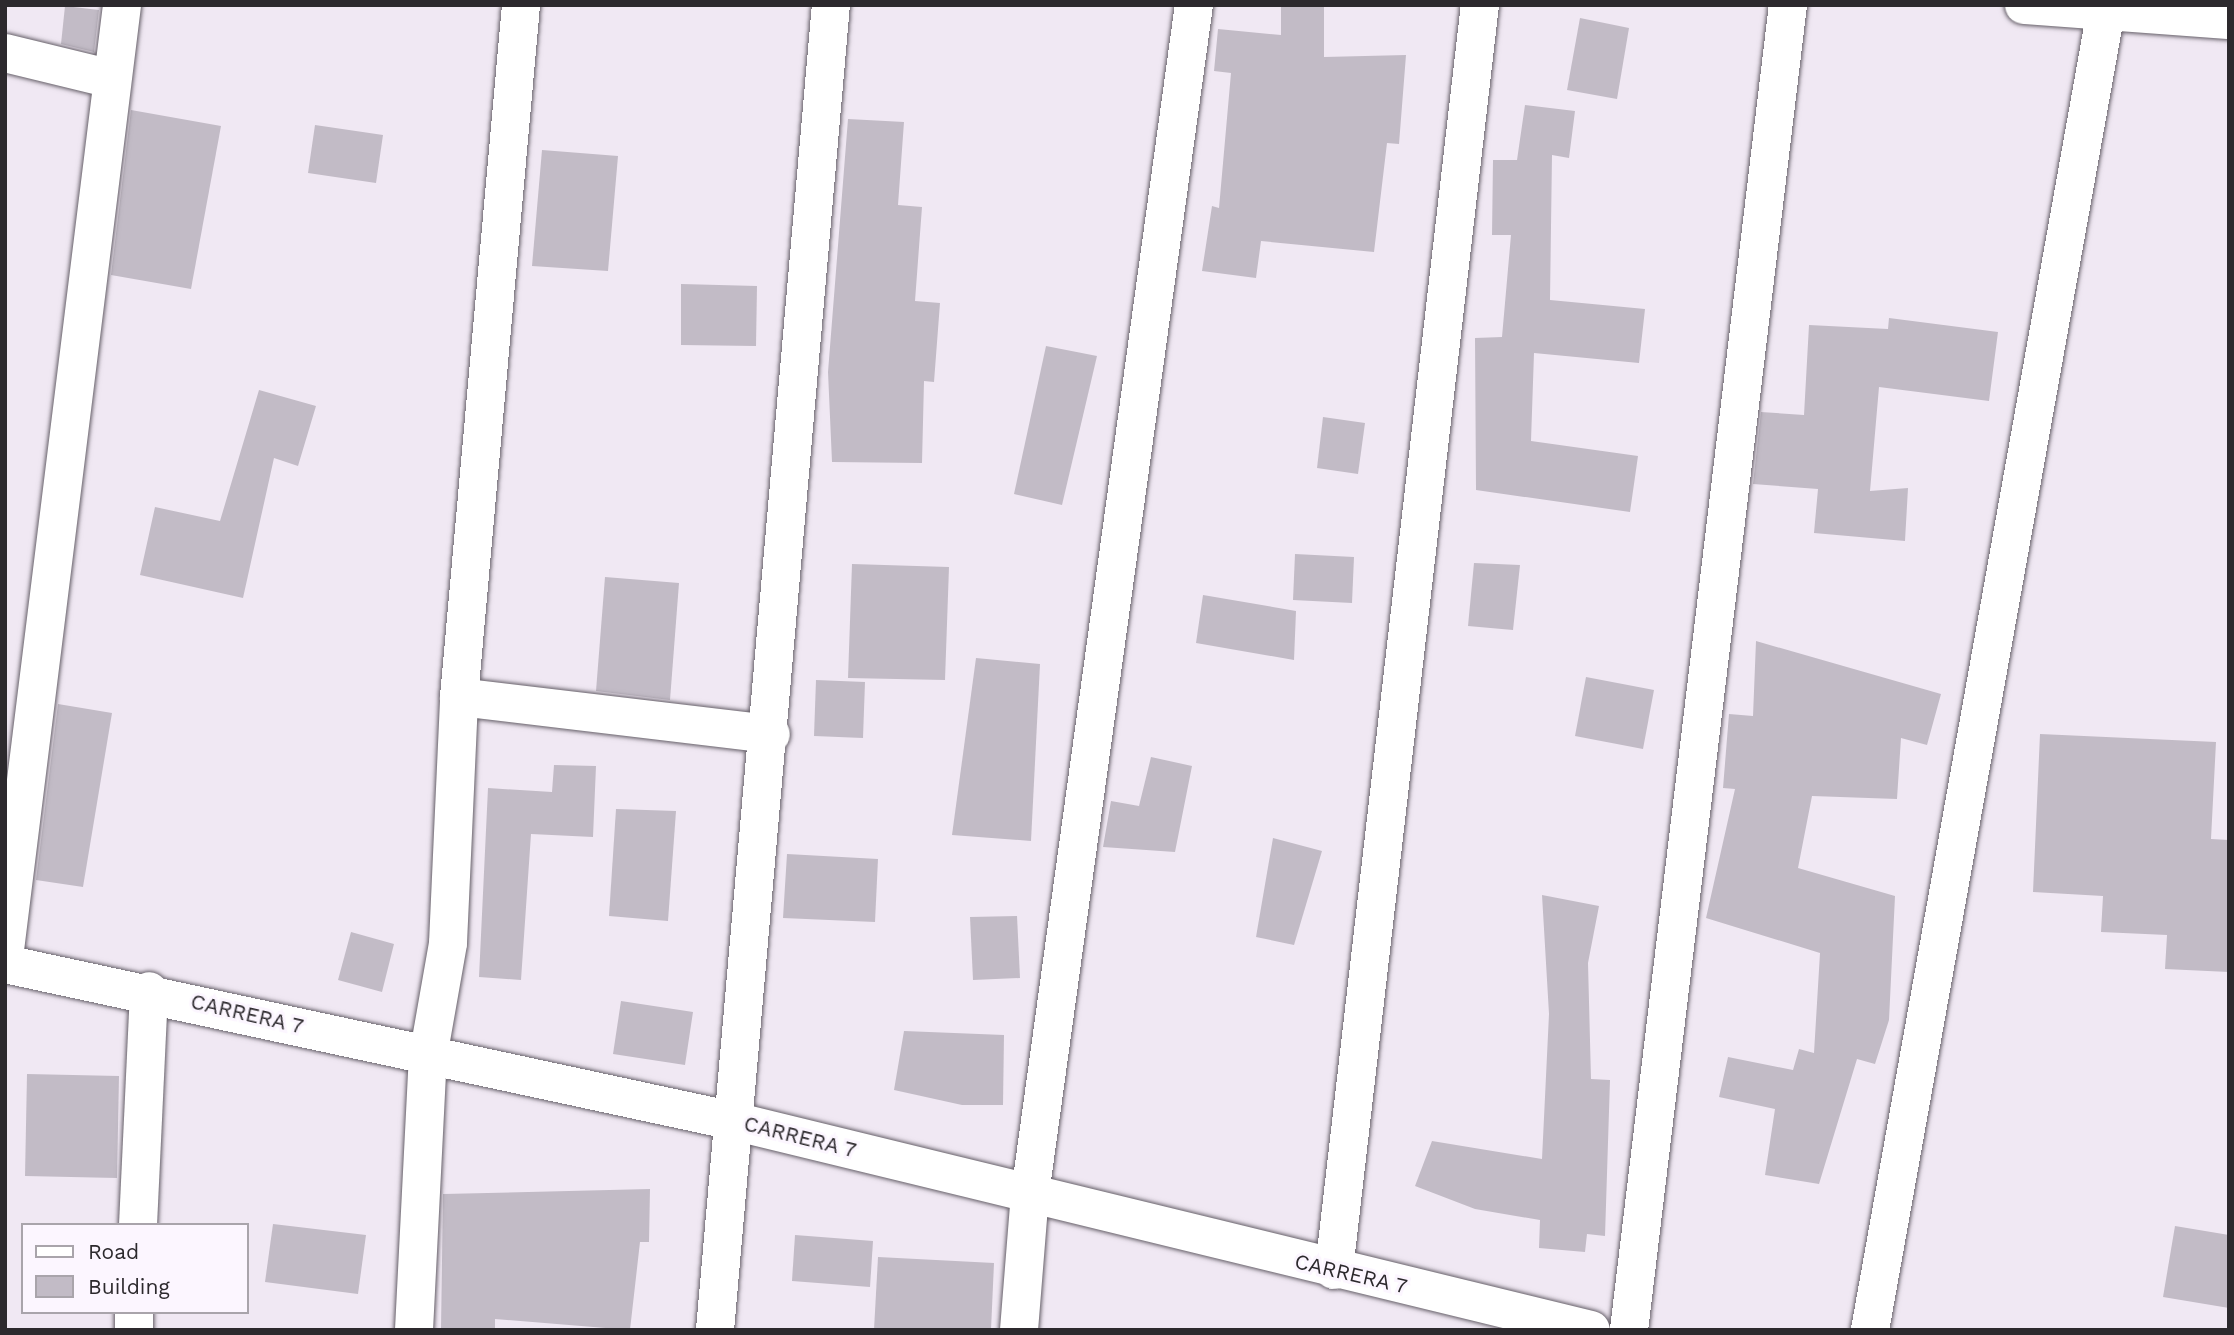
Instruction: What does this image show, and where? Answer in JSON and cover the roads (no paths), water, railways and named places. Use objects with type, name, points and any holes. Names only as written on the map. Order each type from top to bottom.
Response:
[{"type":"street","points":[[5,950],[122,5]]},
{"type":"street","points":[[414,1330],[428,1057],[447,943],[459,697],[521,5]]},
{"type":"street","points":[[715,1330],[729,1120],[771,734],[831,5]]},
{"type":"street","points":[[1019,1330],[1030,1194],[1194,5]]},
{"type":"street","points":[[1334,1270],[1480,5]]},
{"type":"street","points":[[1629,1330],[1788,5]]},
{"type":"street","points":[[2024,5],[2229,20]]},
{"type":"street","points":[[1870,1330],[2107,9]]},
{"type":"street","points":[[5,53],[112,79]]},
{"type":"street","points":[[459,697],[771,734]]},
{"type":"street","name":"CARRERA 7","points":[[5,964],[149,991],[428,1057],[729,1120],[1334,1270],[1591,1330]]},
{"type":"street","points":[[138,1223],[149,991]]}]
